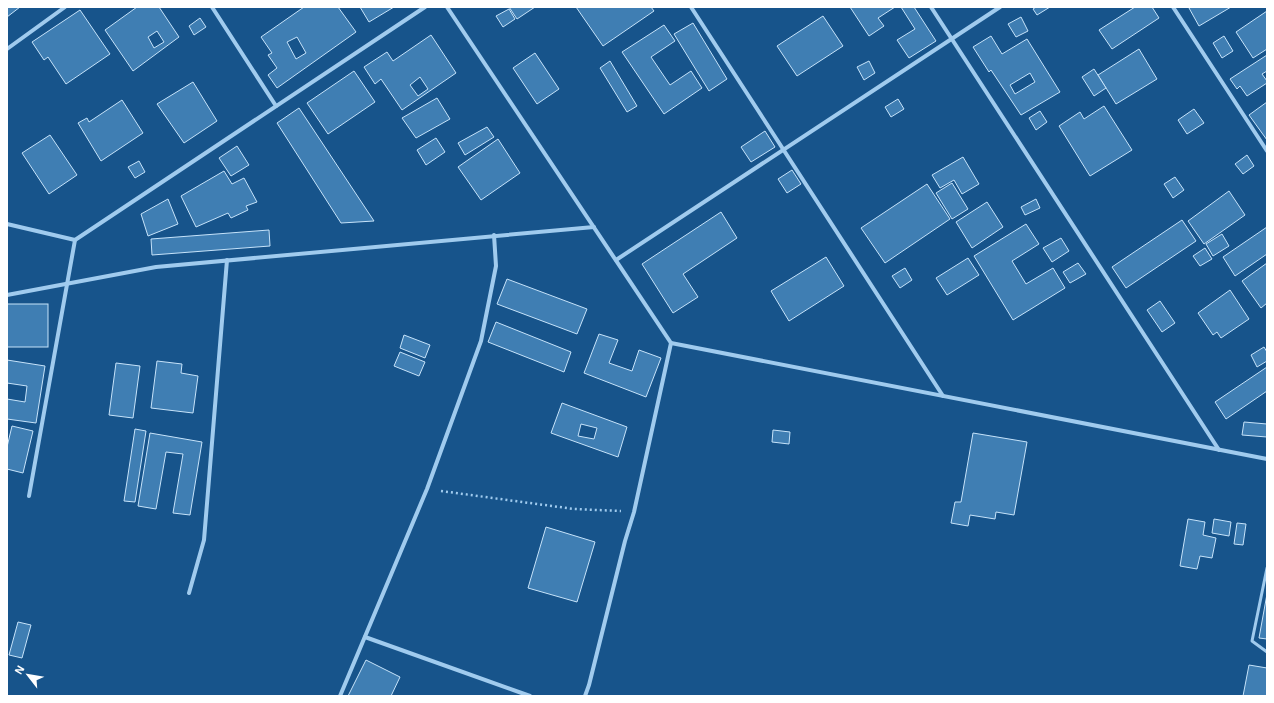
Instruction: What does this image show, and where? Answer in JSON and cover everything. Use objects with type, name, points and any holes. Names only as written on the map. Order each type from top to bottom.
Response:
[{"type":"street","points":[[7,49],[65,7]]},
{"type":"street","points":[[212,7],[276,106]]},
{"type":"street","points":[[29,496],[75,240],[425,7]]},
{"type":"street","points":[[448,7],[671,343],[1267,459]]},
{"type":"street","points":[[691,7],[944,396]]},
{"type":"street","points":[[931,7],[1219,450]]},
{"type":"street","points":[[616,260],[1000,7]]},
{"type":"street","points":[[1173,7],[1267,151]]},
{"type":"street","points":[[7,224],[75,240]]},
{"type":"street","points":[[7,295],[156,267],[594,227]]},
{"type":"street","points":[[340,696],[427,489],[481,341],[496,266],[494,235]]},
{"type":"street","points":[[189,593],[204,540],[227,260]]},
{"type":"street","points":[[585,696],[589,686],[625,541],[634,512],[671,343]]},
{"type":"street","points":[[365,637],[530,696]]},
{"type":"lane","points":[[1267,568],[1252,641],[1267,652]]},
{"type":"path","points":[[427,489],[574,509],[634,512]]},
{"type":"building","points":[[7,7],[20,7],[7,17]]},
{"type":"building","points":[[137,7],[159,7],[179,37],[133,71],[105,30]],"holes":[[[157,31],[164,42],[154,48],[148,37]]]},
{"type":"building","points":[[304,7],[338,7],[356,32],[277,88],[268,75],[277,68],[268,55],[272,53],[261,37]],"holes":[[[297,37],[306,53],[296,59],[287,42]]]},
{"type":"building","points":[[360,7],[394,7],[369,22]]},
{"type":"building","points":[[509,7],[535,7],[517,19]]},
{"type":"building","points":[[576,7],[651,7],[654,11],[603,46]]},
{"type":"building","points":[[850,7],[895,7],[878,18],[884,26],[869,36]]},
{"type":"building","points":[[901,7],[914,7],[936,41],[909,58],[897,40],[915,29]]},
{"type":"building","points":[[1036,7],[1050,7],[1037,15],[1033,9]]},
{"type":"building","points":[[1135,7],[1152,7],[1159,18],[1112,49],[1099,30]]},
{"type":"building","points":[[1231,7],[1199,26],[1189,8]]},
{"type":"building","points":[[509,9],[515,19],[503,27],[496,16]]},
{"type":"building","points":[[80,10],[110,54],[66,84],[48,57],[44,60],[32,42]]},
{"type":"building","points":[[1267,11],[1267,49],[1253,58],[1236,32]]},
{"type":"building","points":[[823,16],[843,46],[797,76],[777,46]]},
{"type":"building","points":[[1021,17],[1028,31],[1016,37],[1008,24]]},
{"type":"building","points":[[200,18],[206,27],[194,35],[189,26]]},
{"type":"building","points":[[693,23],[727,79],[709,91],[674,34]]},
{"type":"building","points":[[664,25],[675,41],[651,57],[670,85],[691,71],[702,88],[664,114],[622,52]]},
{"type":"building","points":[[431,35],[456,73],[402,110],[381,79],[375,84],[364,67],[387,52],[393,61]],"holes":[[[420,77],[428,89],[418,96],[410,85]]]},
{"type":"building","points":[[991,36],[1002,54],[1027,39],[1060,92],[1021,115],[991,70],[989,72],[973,47]],"holes":[[[1030,73],[1035,82],[1015,94],[1010,85]]]},
{"type":"building","points":[[1224,36],[1233,51],[1222,58],[1213,43]]},
{"type":"building","points":[[1139,49],[1157,79],[1116,104],[1098,75]]},
{"type":"building","points":[[535,53],[559,89],[537,104],[513,68]]},
{"type":"building","points":[[1267,55],[1267,71],[1262,74],[1267,83],[1247,96],[1240,86],[1237,89],[1230,79]]},
{"type":"building","points":[[610,61],[637,106],[627,112],[600,68]]},
{"type":"building","points":[[869,61],[875,73],[864,80],[857,67]]},
{"type":"building","points":[[1094,69],[1106,88],[1094,96],[1082,77]]},
{"type":"building","points":[[354,71],[375,102],[328,134],[307,103]]},
{"type":"building","points":[[193,82],[217,121],[184,143],[157,104]]},
{"type":"building","points":[[437,98],[450,119],[416,138],[402,118]]},
{"type":"building","points":[[898,99],[904,109],[891,117],[885,107]]},
{"type":"building","points":[[122,100],[143,133],[101,161],[78,123],[87,118],[89,122]]},
{"type":"building","points":[[1267,102],[1267,140],[1249,115]]},
{"type":"building","points":[[1104,106],[1132,150],[1090,176],[1059,126],[1080,112],[1084,119]]},
{"type":"building","points":[[299,108],[374,221],[341,223],[277,123]]},
{"type":"building","points":[[1194,109],[1204,123],[1187,134],[1178,120]]},
{"type":"building","points":[[1040,111],[1047,122],[1036,130],[1029,118]]},
{"type":"building","points":[[487,127],[494,137],[465,155],[458,143]]},
{"type":"building","points":[[765,131],[775,147],[751,162],[741,147]]},
{"type":"building","points":[[50,135],[77,175],[49,194],[22,153]]},
{"type":"building","points":[[436,138],[445,152],[426,165],[417,150]]},
{"type":"building","points":[[498,139],[520,173],[481,200],[458,167]]},
{"type":"building","points":[[237,146],[249,165],[231,176],[219,158]]},
{"type":"building","points":[[1247,155],[1254,166],[1243,174],[1235,164]]},
{"type":"building","points":[[963,157],[979,184],[962,194],[954,180],[940,188],[932,175]]},
{"type":"building","points":[[139,161],[145,172],[135,178],[128,167]]},
{"type":"building","points":[[792,170],[801,184],[787,193],[778,179]]},
{"type":"building","points":[[224,171],[232,184],[244,178],[257,202],[246,206],[248,210],[231,218],[228,213],[196,227],[181,196]]},
{"type":"building","points":[[1175,177],[1184,190],[1173,198],[1164,184]]},
{"type":"building","points":[[952,183],[968,209],[952,219],[936,193]]},
{"type":"building","points":[[927,184],[950,219],[885,263],[861,228]]},
{"type":"building","points":[[1229,191],[1245,215],[1204,244],[1188,221]]},
{"type":"building","points":[[168,199],[178,224],[148,236],[141,214]]},
{"type":"building","points":[[1036,199],[1040,208],[1025,215],[1021,207]]},
{"type":"building","points":[[987,202],[1003,227],[972,248],[956,222]]},
{"type":"building","points":[[721,212],[737,238],[683,274],[698,297],[673,313],[642,264]]},
{"type":"building","points":[[1182,220],[1196,241],[1126,288],[1112,267]]},
{"type":"building","points":[[1026,224],[1039,244],[1012,261],[1026,284],[1053,268],[1065,288],[1013,320],[974,256]]},
{"type":"building","points":[[1267,227],[1267,254],[1235,276],[1223,257]]},
{"type":"building","points":[[269,230],[270,246],[152,255],[151,239]]},
{"type":"building","points":[[1222,234],[1229,246],[1213,256],[1206,244]]},
{"type":"building","points":[[1061,238],[1069,251],[1052,262],[1043,248]]},
{"type":"building","points":[[1205,248],[1212,259],[1200,266],[1193,256]]},
{"type":"building","points":[[826,257],[844,286],[789,321],[771,291]]},
{"type":"building","points":[[968,258],[979,275],[947,295],[936,278]]},
{"type":"building","points":[[1078,263],[1086,274],[1070,283],[1063,272]]},
{"type":"building","points":[[1267,263],[1267,303],[1261,308],[1242,281]]},
{"type":"building","points":[[905,268],[912,280],[900,288],[892,276]]},
{"type":"building","points":[[507,279],[587,309],[577,334],[497,304]]},
{"type":"building","points":[[1230,290],[1249,319],[1221,338],[1217,332],[1213,335],[1198,313]]},
{"type":"building","points":[[1160,301],[1175,323],[1162,332],[1147,310]]},
{"type":"building","points":[[7,304],[48,304],[48,347],[7,347]]},
{"type":"building","points":[[496,322],[571,352],[564,372],[488,342]]},
{"type":"building","points":[[599,334],[618,340],[609,363],[632,371],[639,350],[661,358],[646,397],[584,373]]},
{"type":"building","points":[[404,335],[430,345],[425,358],[400,348]]},
{"type":"building","points":[[1264,347],[1267,352],[1267,361],[1257,367],[1251,355]]},
{"type":"building","points":[[400,352],[425,362],[419,376],[394,366]]},
{"type":"building","points":[[7,360],[45,366],[36,423],[7,419],[7,399],[25,402],[27,386],[7,383]]},
{"type":"building","points":[[157,361],[182,364],[181,373],[198,376],[193,413],[151,408]]},
{"type":"building","points":[[116,363],[140,366],[133,418],[109,415]]},
{"type":"building","points":[[1267,367],[1267,391],[1226,419],[1215,402]]},
{"type":"building","points":[[562,403],[627,427],[618,457],[551,433]],"holes":[[[581,424],[597,428],[594,439],[578,436]]]},
{"type":"building","points":[[1244,422],[1267,424],[1267,437],[1242,435]]},
{"type":"building","points":[[12,426],[33,431],[23,473],[7,469],[7,447]]},
{"type":"building","points":[[135,429],[146,431],[135,502],[124,501]]},
{"type":"building","points":[[773,430],[790,432],[789,444],[772,442]]},
{"type":"building","points":[[150,433],[202,442],[190,515],[173,513],[183,454],[166,452],[156,509],[138,506]]},
{"type":"building","points":[[973,433],[1027,442],[1014,515],[996,512],[995,519],[970,515],[968,526],[951,523],[955,502],[961,502]]},
{"type":"building","points":[[1188,519],[1205,522],[1203,535],[1216,538],[1212,558],[1200,556],[1197,569],[1180,566]]},
{"type":"building","points":[[1214,519],[1231,522],[1229,536],[1212,533]]},
{"type":"building","points":[[1237,523],[1246,524],[1243,545],[1234,544]]},
{"type":"building","points":[[546,527],[595,542],[577,602],[528,588]]},
{"type":"building","points":[[1267,594],[1267,639],[1259,638]]},
{"type":"building","points":[[18,622],[31,625],[22,658],[9,655]]},
{"type":"building","points":[[366,660],[400,677],[391,696],[348,696]]},
{"type":"building","points":[[1249,665],[1267,668],[1267,696],[1243,696]]}]
